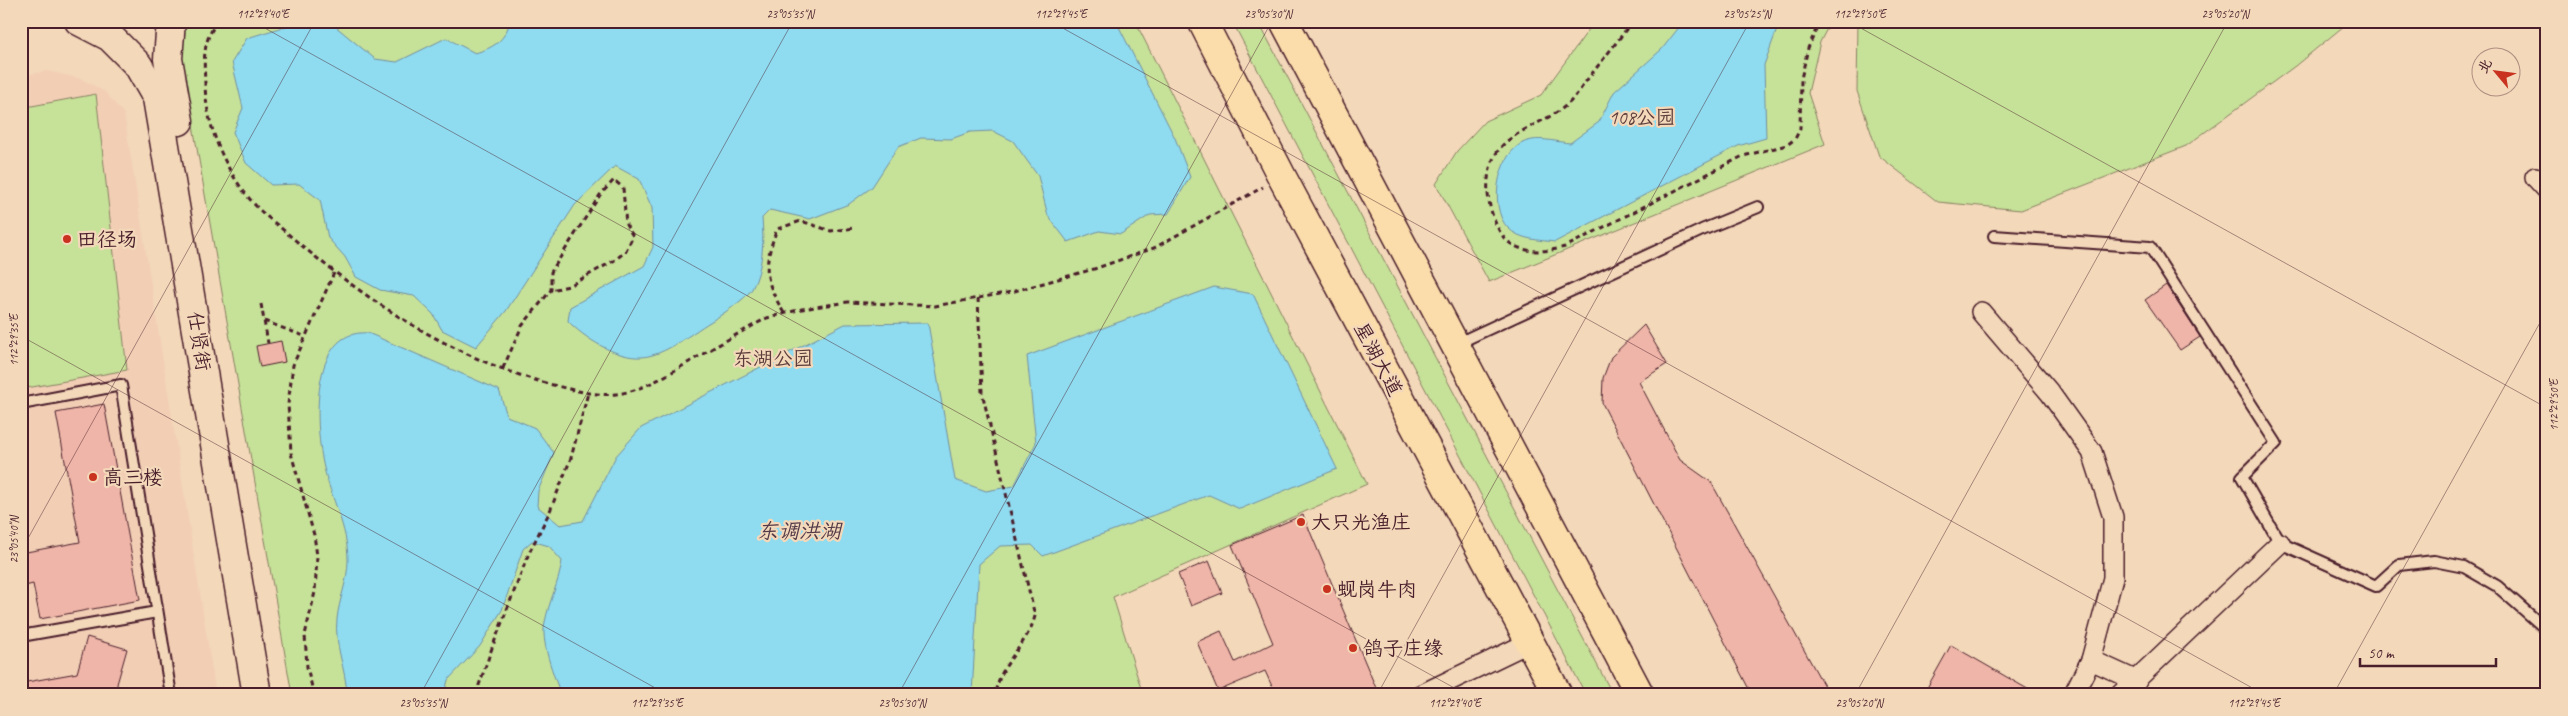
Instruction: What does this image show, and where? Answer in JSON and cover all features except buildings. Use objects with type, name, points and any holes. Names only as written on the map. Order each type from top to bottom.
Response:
[{"type":"main road","name":"星湖大道","points":[[1202,21],[1282,177],[1558,695]]},
{"type":"main road","points":[[1284,21],[1640,695]]},
{"type":"street","name":"仕贤街","points":[[79,21],[110,37],[138,65],[157,98],[257,695]]},
{"type":"street","points":[[171,21],[168,59],[196,210],[276,695]]},
{"type":"street","points":[[1981,312],[2050,393],[2092,452],[2113,518],[2113,578],[2091,660],[2073,695]]},
{"type":"street","points":[[2120,695],[2137,681],[2280,543]]},
{"type":"street","points":[[1420,695],[1530,642]]},
{"type":"street","points":[[2091,660],[2137,681]]},
{"type":"lane","points":[[1455,344],[1702,230],[1758,207]]},
{"type":"lane","points":[[1994,236],[2150,247],[2276,443],[2242,477],[2280,543],[2376,586],[2400,565],[2434,561],[2464,567],[2496,586],[2547,630]]},
{"type":"lane","points":[[21,404],[121,385],[170,695]]},
{"type":"lane","points":[[21,636],[157,612]]},
{"type":"path","points":[[218,21],[210,31],[204,47],[205,92],[213,130],[229,169],[256,206],[334,273],[397,316],[443,342],[541,382],[588,393],[616,394],[646,386],[767,318],[784,313],[848,302],[935,306],[1011,292],[1084,272],[1154,248],[1282,177]]},
{"type":"path","points":[[1632,21],[1570,101],[1550,118],[1509,139],[1495,158],[1487,179],[1488,200],[1494,221],[1502,236],[1519,248],[1544,253],[1565,247],[1743,156],[1787,145],[1796,139],[1800,129],[1801,79],[1808,48],[1820,21]]},
{"type":"path","points":[[503,368],[522,326],[551,290],[569,286],[626,251],[633,236],[626,225],[623,188],[614,180],[600,195],[551,272],[551,290]]},
{"type":"path","points":[[784,313],[769,288],[767,256],[777,229],[801,221],[831,231],[854,228]]},
{"type":"path","points":[[314,695],[307,667],[305,635],[315,592],[317,556],[314,535],[291,453],[288,404],[293,365],[304,336],[334,273]]},
{"type":"path","points":[[978,298],[982,392],[1035,616],[1032,629],[1006,664],[995,695]]},
{"type":"path","points":[[261,304],[268,343]]},
{"type":"path","points":[[264,321],[304,336]]},
{"type":"path","points":[[479,695],[479,685],[492,648],[529,553],[550,511],[571,458],[588,393]]},
{"type":"shaded area","points":[[47,71],[82,79],[105,92],[124,114],[216,695],[21,695],[21,76]]},
{"type":"green space","name":"东湖公园","points":[[189,21],[1135,21],[1367,484],[1113,597],[1143,695],[292,695],[179,45]]},
{"type":"green space","points":[[1232,21],[1258,21],[1613,695],[1586,695]]},
{"type":"green space","name":"108公园","points":[[1595,21],[1831,21],[1820,42],[1808,93],[1825,144],[1489,282],[1436,184],[1457,151],[1485,121],[1541,95]]},
{"type":"green space","points":[[1858,21],[2350,21],[2295,66],[2186,146],[2021,210],[1938,202],[1879,156],[1857,91]]},
{"type":"green space","name":"田径场","points":[[96,94],[127,370],[21,389],[21,108]]},
{"type":"water","points":[[329,21],[375,59],[397,62],[446,38],[475,53],[481,51],[493,46],[501,39],[510,21],[1116,21],[1175,138],[1190,177],[1168,214],[1150,215],[1121,234],[1099,231],[1068,242],[1048,216],[1038,176],[1013,141],[993,131],[970,132],[951,139],[921,138],[898,147],[872,187],[849,204],[810,219],[770,210],[762,218],[763,245],[761,264],[756,281],[749,293],[726,312],[669,348],[651,355],[632,357],[622,355],[602,346],[583,334],[568,321],[570,307],[644,266],[653,247],[652,208],[639,179],[615,166],[575,205],[506,311],[476,347],[442,330],[433,314],[414,296],[380,290],[356,277],[345,257],[328,238],[320,200],[299,184],[271,185],[246,163],[233,132],[243,108],[232,62],[247,38],[296,23]]},
{"type":"water","points":[[1684,21],[1780,21],[1764,65],[1766,138],[1738,146],[1555,242],[1524,237],[1508,228],[1498,206],[1497,192],[1499,178],[1511,152],[1520,144],[1532,140],[1570,143],[1599,122],[1614,92],[1662,49]]},
{"type":"water","name":"东调洪湖","points":[[1214,287],[1253,294],[1337,469],[1240,509],[1209,495],[1043,556],[1032,545],[1000,546],[979,564],[972,695],[561,695],[548,658],[544,630],[562,561],[549,546],[532,541],[523,549],[502,610],[480,646],[448,680],[444,695],[347,695],[337,638],[337,619],[348,568],[347,548],[342,525],[324,468],[318,407],[320,384],[325,363],[335,346],[349,336],[368,333],[499,390],[507,416],[535,428],[554,453],[538,491],[537,506],[560,525],[583,521],[616,456],[641,428],[845,324],[928,323],[955,480],[986,491],[1014,486],[1036,443],[1027,356]]},
{"type":"place","name":"田径场","points":[[67,239]]},
{"type":"place","name":"高三楼","points":[[93,477]]},
{"type":"place","name":"大只光渔庄","points":[[1301,522]]},
{"type":"place","name":"蚬岗牛肉","points":[[1327,589]]},
{"type":"place","name":"鸽子庄缘","points":[[1353,648]]}]
